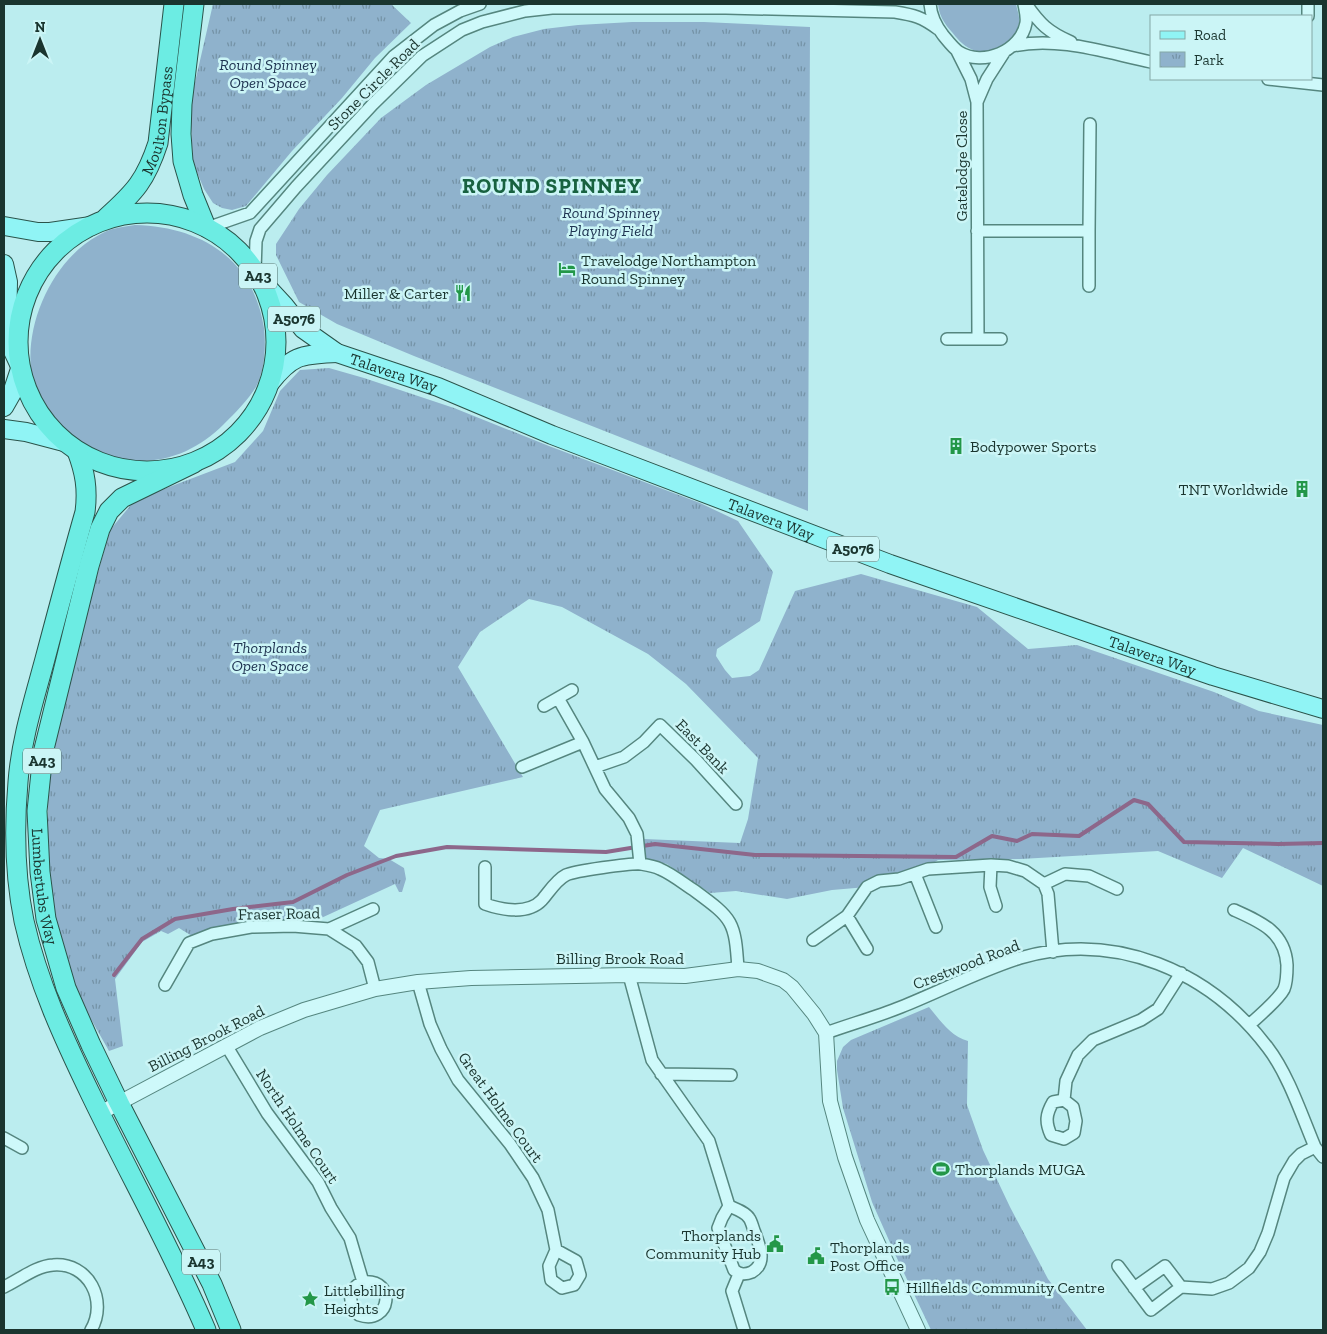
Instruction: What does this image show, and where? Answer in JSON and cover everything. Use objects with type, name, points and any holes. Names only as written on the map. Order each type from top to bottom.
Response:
[{"type":"highway","name":"Moulton Bypass","points":[[97,223],[140,184],[151,165],[158,143],[174,4]]},
{"type":"highway","name":"Moulton Bypass","points":[[194,4],[180,134],[183,161],[193,195],[206,228]]},
{"type":"highway","name":"A43","points":[[138,214],[166,214],[186,219],[206,228],[234,247],[257,275],[267,294],[276,330],[274,366],[270,383],[258,409],[241,431],[219,450],[194,463],[146,472],[98,462],[70,446],[48,426],[26,390],[19,366],[17,343],[19,322],[24,302],[32,283],[43,265],[57,250],[73,236],[97,223],[124,215],[138,214]]},
{"type":"highway","name":"Lumbertubs Way","points":[[70,446],[86,478],[86,499],[25,734],[18,782],[16,828],[18,871],[24,919],[48,1002],[100,1113],[190,1293],[206,1330]]},
{"type":"highway","name":"Lumbertubs Way","points":[[194,463],[122,498],[109,511],[100,529],[89,566],[43,753],[37,812],[40,872],[46,919],[66,988],[119,1103],[212,1284],[231,1330]]},
{"type":"main road","points":[[4,226],[38,232],[50,232],[97,223]]},
{"type":"main road","points":[[4,264],[8,282],[7,330],[11,347],[19,366],[12,393],[4,407]]},
{"type":"main road","name":"Talavera Way","points":[[257,275],[303,329],[337,353],[438,387],[578,445],[890,564],[1213,676],[1323,709]]},
{"type":"main road","name":"Talavera Way","points":[[270,383],[283,366],[293,360],[313,354],[337,353]]},
{"type":"main road","points":[[4,429],[26,432],[70,446]]},
{"type":"street","name":"Stone Circle Road","points":[[206,228],[250,213],[394,56],[434,25],[460,11],[480,4]]},
{"type":"street","name":"Stone Circle Road","points":[[930,4],[938,29]]},
{"type":"street","points":[[1025,4],[1036,19],[1047,29],[1080,47]]},
{"type":"street","points":[[957,51],[978,58],[994,56],[1009,48],[1020,38],[1026,24],[1025,4]]},
{"type":"street","name":"Stone Circle Road","points":[[257,275],[256,241],[260,229],[296,187],[385,91],[422,56],[462,30],[482,22],[525,11],[552,8],[735,8],[895,12],[914,14],[923,18],[938,29],[957,51]]},
{"type":"street","points":[[1009,48],[1039,43],[1080,47],[1150,62]]},
{"type":"street","name":"Gatelodge Close","points":[[977,102],[987,79],[1009,48]]},
{"type":"street","name":"Gatelodge Close","points":[[957,51],[971,79],[977,102],[978,338]]},
{"type":"street","points":[[1288,80],[1307,81],[1322,85]]},
{"type":"street","points":[[1090,124],[1090,286]]},
{"type":"street","name":"Gatelodge Close","points":[[977,231],[1090,231]]},
{"type":"street","points":[[947,339],[1001,339]]},
{"type":"street","points":[[544,706],[572,690]]},
{"type":"street","points":[[558,698],[605,789],[630,818],[637,834],[640,864]]},
{"type":"street","name":"East Bank","points":[[595,767],[624,757],[644,742],[660,725],[696,760],[736,804]]},
{"type":"street","points":[[522,767],[582,742]]},
{"type":"street","points":[[486,867],[484,904],[500,909],[528,909],[540,901],[566,875],[595,869],[640,864],[660,868],[715,906],[728,918],[736,941],[738,969]]},
{"type":"street","points":[[991,865],[990,887],[996,906]]},
{"type":"street","points":[[813,940],[848,916],[867,887],[880,881],[899,879],[928,869],[991,865],[1008,866],[1026,871],[1044,884],[1048,894],[1053,952]]},
{"type":"street","points":[[915,874],[936,926]]},
{"type":"street","points":[[1044,884],[1065,874],[1089,876],[1117,889]]},
{"type":"street","name":"Fraser Road","points":[[329,929],[374,909]]},
{"type":"street","points":[[1234,910],[1260,922],[1277,936],[1286,954],[1287,974],[1284,989],[1249,1026]]},
{"type":"street","points":[[848,916],[867,950]]},
{"type":"street","name":"Fraser Road","points":[[165,985],[189,943],[212,934],[251,927],[293,926],[329,929],[356,946],[368,962],[375,989]]},
{"type":"street","name":"Crestwood Road","points":[[826,1033],[900,1008],[990,969],[1022,958],[1053,952],[1078,950],[1118,953],[1158,964],[1181,973],[1219,997],[1249,1026],[1274,1058],[1315,1147],[1323,1157]]},
{"type":"street","name":"Billing Brook Road","points":[[100,1113],[260,1028],[304,1010],[375,989],[418,982],[471,978],[629,975],[685,976],[738,969],[758,971],[783,980],[792,987],[814,1014],[826,1033],[830,1101],[844,1157],[867,1220],[918,1330]]},
{"type":"street","points":[[1064,1100],[1066,1081],[1078,1055],[1093,1040],[1141,1020],[1158,1008],[1181,973]]},
{"type":"street","points":[[629,975],[652,1060],[709,1141],[730,1206],[741,1211],[749,1218],[762,1256],[761,1263],[748,1274],[739,1274],[734,1270],[718,1228],[730,1206]]},
{"type":"street","name":"Great Holme Court","points":[[418,982],[430,1024],[440,1050],[458,1080],[510,1144],[533,1178],[548,1210],[556,1250]]},
{"type":"street","name":"North Holme Court","points":[[226,1045],[267,1113],[318,1182],[331,1208],[350,1238],[364,1282]]},
{"type":"street","points":[[661,1074],[731,1075]]},
{"type":"street","points":[[4,1138],[22,1148]]},
{"type":"street","points":[[1118,1266],[1151,1310],[1181,1287],[1212,1289],[1229,1283],[1249,1268],[1260,1252],[1268,1233],[1284,1178],[1294,1161],[1301,1154],[1315,1147]]},
{"type":"street","points":[[4,1287],[51,1265],[74,1269],[87,1278],[96,1293],[99,1308],[95,1324],[91,1330]]},
{"type":"street","points":[[1134,1288],[1164,1266],[1181,1287]]},
{"type":"street","points":[[739,1274],[732,1291],[744,1330]]},
{"type":"green space","name":"Round Spinney Open Space","points":[[213,4],[391,4],[411,23],[375,58],[246,206],[232,210],[222,208],[213,203],[204,189],[193,163],[190,104]]},
{"type":"green space","points":[[938,4],[1016,4],[1019,23],[1013,37],[1001,47],[986,52],[978,51],[965,46],[955,36],[942,19]]},
{"type":"green space","name":"Round Spinney Playing Field","points":[[632,22],[704,22],[810,27],[808,511],[337,324],[299,302],[276,255],[276,244],[299,209],[327,175],[381,118],[426,85],[490,47],[513,37],[544,29]]},
{"type":"green space","points":[[135,225],[159,227],[181,232],[202,240],[220,251],[236,265],[248,283],[258,304],[264,328],[265,342],[263,366],[256,387],[224,424],[206,439],[186,451],[164,458],[140,461],[125,460],[103,454],[77,441],[61,429],[44,409],[34,387],[31,363],[32,337],[38,312],[48,288],[62,267],[79,249],[99,235],[112,229]]},
{"type":"green space","name":"Thorplands Open Space","points":[[329,368],[454,408],[700,503],[738,521],[773,572],[760,621],[717,649],[716,656],[732,678],[750,676],[759,670],[795,591],[861,574],[977,607],[1028,649],[1077,645],[1214,692],[1259,711],[1323,725],[1323,886],[1243,848],[1222,878],[1158,851],[1021,859],[938,860],[915,874],[867,887],[832,890],[787,899],[736,891],[710,893],[667,864],[646,859],[644,839],[740,843],[748,819],[758,758],[686,684],[648,654],[562,607],[529,599],[480,632],[458,667],[523,777],[380,810],[364,846],[379,858],[389,859],[404,868],[406,879],[402,892],[399,892],[395,884],[319,919],[210,931],[192,936],[179,928],[168,934],[161,931],[142,942],[115,979],[123,1046],[109,1051],[79,998],[58,931],[47,863],[48,799],[54,745],[73,660],[110,530],[135,500],[235,462],[263,431],[280,391],[300,370]]},
{"type":"green space","points":[[929,1007],[951,1031],[968,1041],[967,1105],[983,1150],[1010,1207],[1048,1279],[1087,1330],[931,1330],[872,1202],[843,1108],[837,1070],[837,1061],[843,1047],[851,1040]]},
{"type":"waterway","points":[[114,975],[142,939],[175,919],[233,909],[293,902],[347,875],[396,856],[447,847],[606,852],[655,844],[755,855],[956,857],[992,836],[1017,841],[1032,834],[1079,836],[1134,800],[1148,804],[1184,842],[1323,843]]},
{"type":"place","name":"Travelodge Northampton Round Spinney","points":[[567,269]]},
{"type":"place","name":"Miller & Carter","points":[[463,293]]},
{"type":"place","name":"Bodypower Sports","points":[[956,446]]},
{"type":"place","name":"TNT Worldwide","points":[[1302,489]]},
{"type":"place","name":"Thorplands MUGA","points":[[941,1169]]},
{"type":"place","name":"Thorplands Community Hub","points":[[775,1244]]},
{"type":"place","name":"Thorplands Post Office","points":[[816,1256]]},
{"type":"place","name":"Hillfields Community Centre","points":[[892,1287]]},
{"type":"place","name":"Littlebilling Heights","points":[[310,1299]]},
{"type":"district","name":"ROUND SPINNEY","points":[[552,186]]}]
